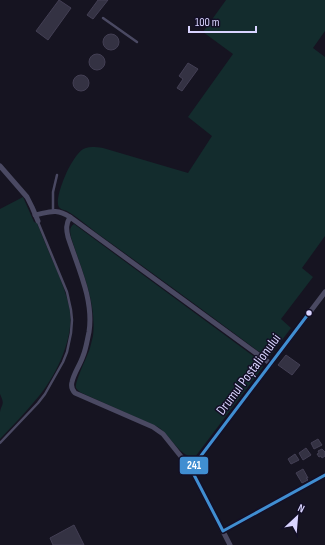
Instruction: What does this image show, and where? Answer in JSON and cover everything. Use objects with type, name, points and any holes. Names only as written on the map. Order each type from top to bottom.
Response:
[{"type":"street","points":[[0,166],[27,197],[38,222]]},
{"type":"street","points":[[35,215],[53,211],[61,212],[70,217],[270,364]]},
{"type":"street","points":[[70,217],[66,224],[66,230],[85,288],[90,316],[87,344],[71,383],[73,390],[75,393],[163,434],[191,469],[230,545]]},
{"type":"street","name":"Drumul Poștalionului","points":[[191,469],[325,292]]},
{"type":"street","points":[[223,531],[325,475]]},
{"type":"lane","points":[[103,18],[137,42]]},
{"type":"lane","points":[[53,211],[53,192],[57,175]]},
{"type":"lane","points":[[0,443],[45,394],[63,362],[72,333],[71,310],[67,292],[38,222]]},
{"type":"green space","points":[[226,0],[325,0],[325,31],[313,48],[325,57],[325,236],[302,268],[313,277],[281,319],[291,328],[270,356],[258,351],[76,217],[60,208],[58,203],[64,178],[69,167],[81,151],[91,147],[103,148],[188,173],[212,136],[188,117],[233,54],[203,32]]},
{"type":"green space","points":[[23,197],[34,222],[37,223],[63,287],[69,306],[70,329],[63,353],[46,387],[30,407],[0,439],[0,412],[3,402],[0,394],[0,209]]},
{"type":"green space","points":[[74,224],[260,361],[263,367],[195,457],[193,458],[187,456],[158,427],[82,393],[76,388],[79,375],[90,348],[94,323],[93,311],[87,286],[71,237],[70,231],[72,225]]},
{"type":"building","points":[[59,0],[71,8],[48,40],[36,31]]},
{"type":"building","points":[[98,0],[108,0],[93,19],[87,15]]},
{"type":"building","points":[[108,34],[114,34],[119,39],[117,48],[114,50],[108,50],[103,45],[103,39]]},
{"type":"building","points":[[94,54],[100,54],[105,59],[103,68],[100,70],[94,70],[89,65],[89,59]]},
{"type":"building","points":[[188,63],[198,69],[182,91],[177,88],[183,79],[179,76]]},
{"type":"building","points":[[78,75],[84,75],[89,80],[87,89],[84,91],[78,91],[73,86],[73,80]]},
{"type":"building","points":[[286,355],[300,365],[292,375],[278,365]]},
{"type":"building","points":[[318,439],[322,445],[314,449],[311,443]]},
{"type":"building","points":[[306,448],[311,455],[303,460],[299,453]]},
{"type":"building","points":[[322,449],[325,452],[325,456],[322,458],[317,454],[319,453],[318,451]]},
{"type":"building","points":[[295,454],[299,460],[291,464],[288,459]]},
{"type":"building","points":[[303,469],[308,480],[302,483],[296,473]]},
{"type":"building","points":[[74,525],[84,545],[53,545],[50,538]]},
{"type":"transit line","name":"241","points":[[309,313],[191,469],[223,531],[325,475]]}]
